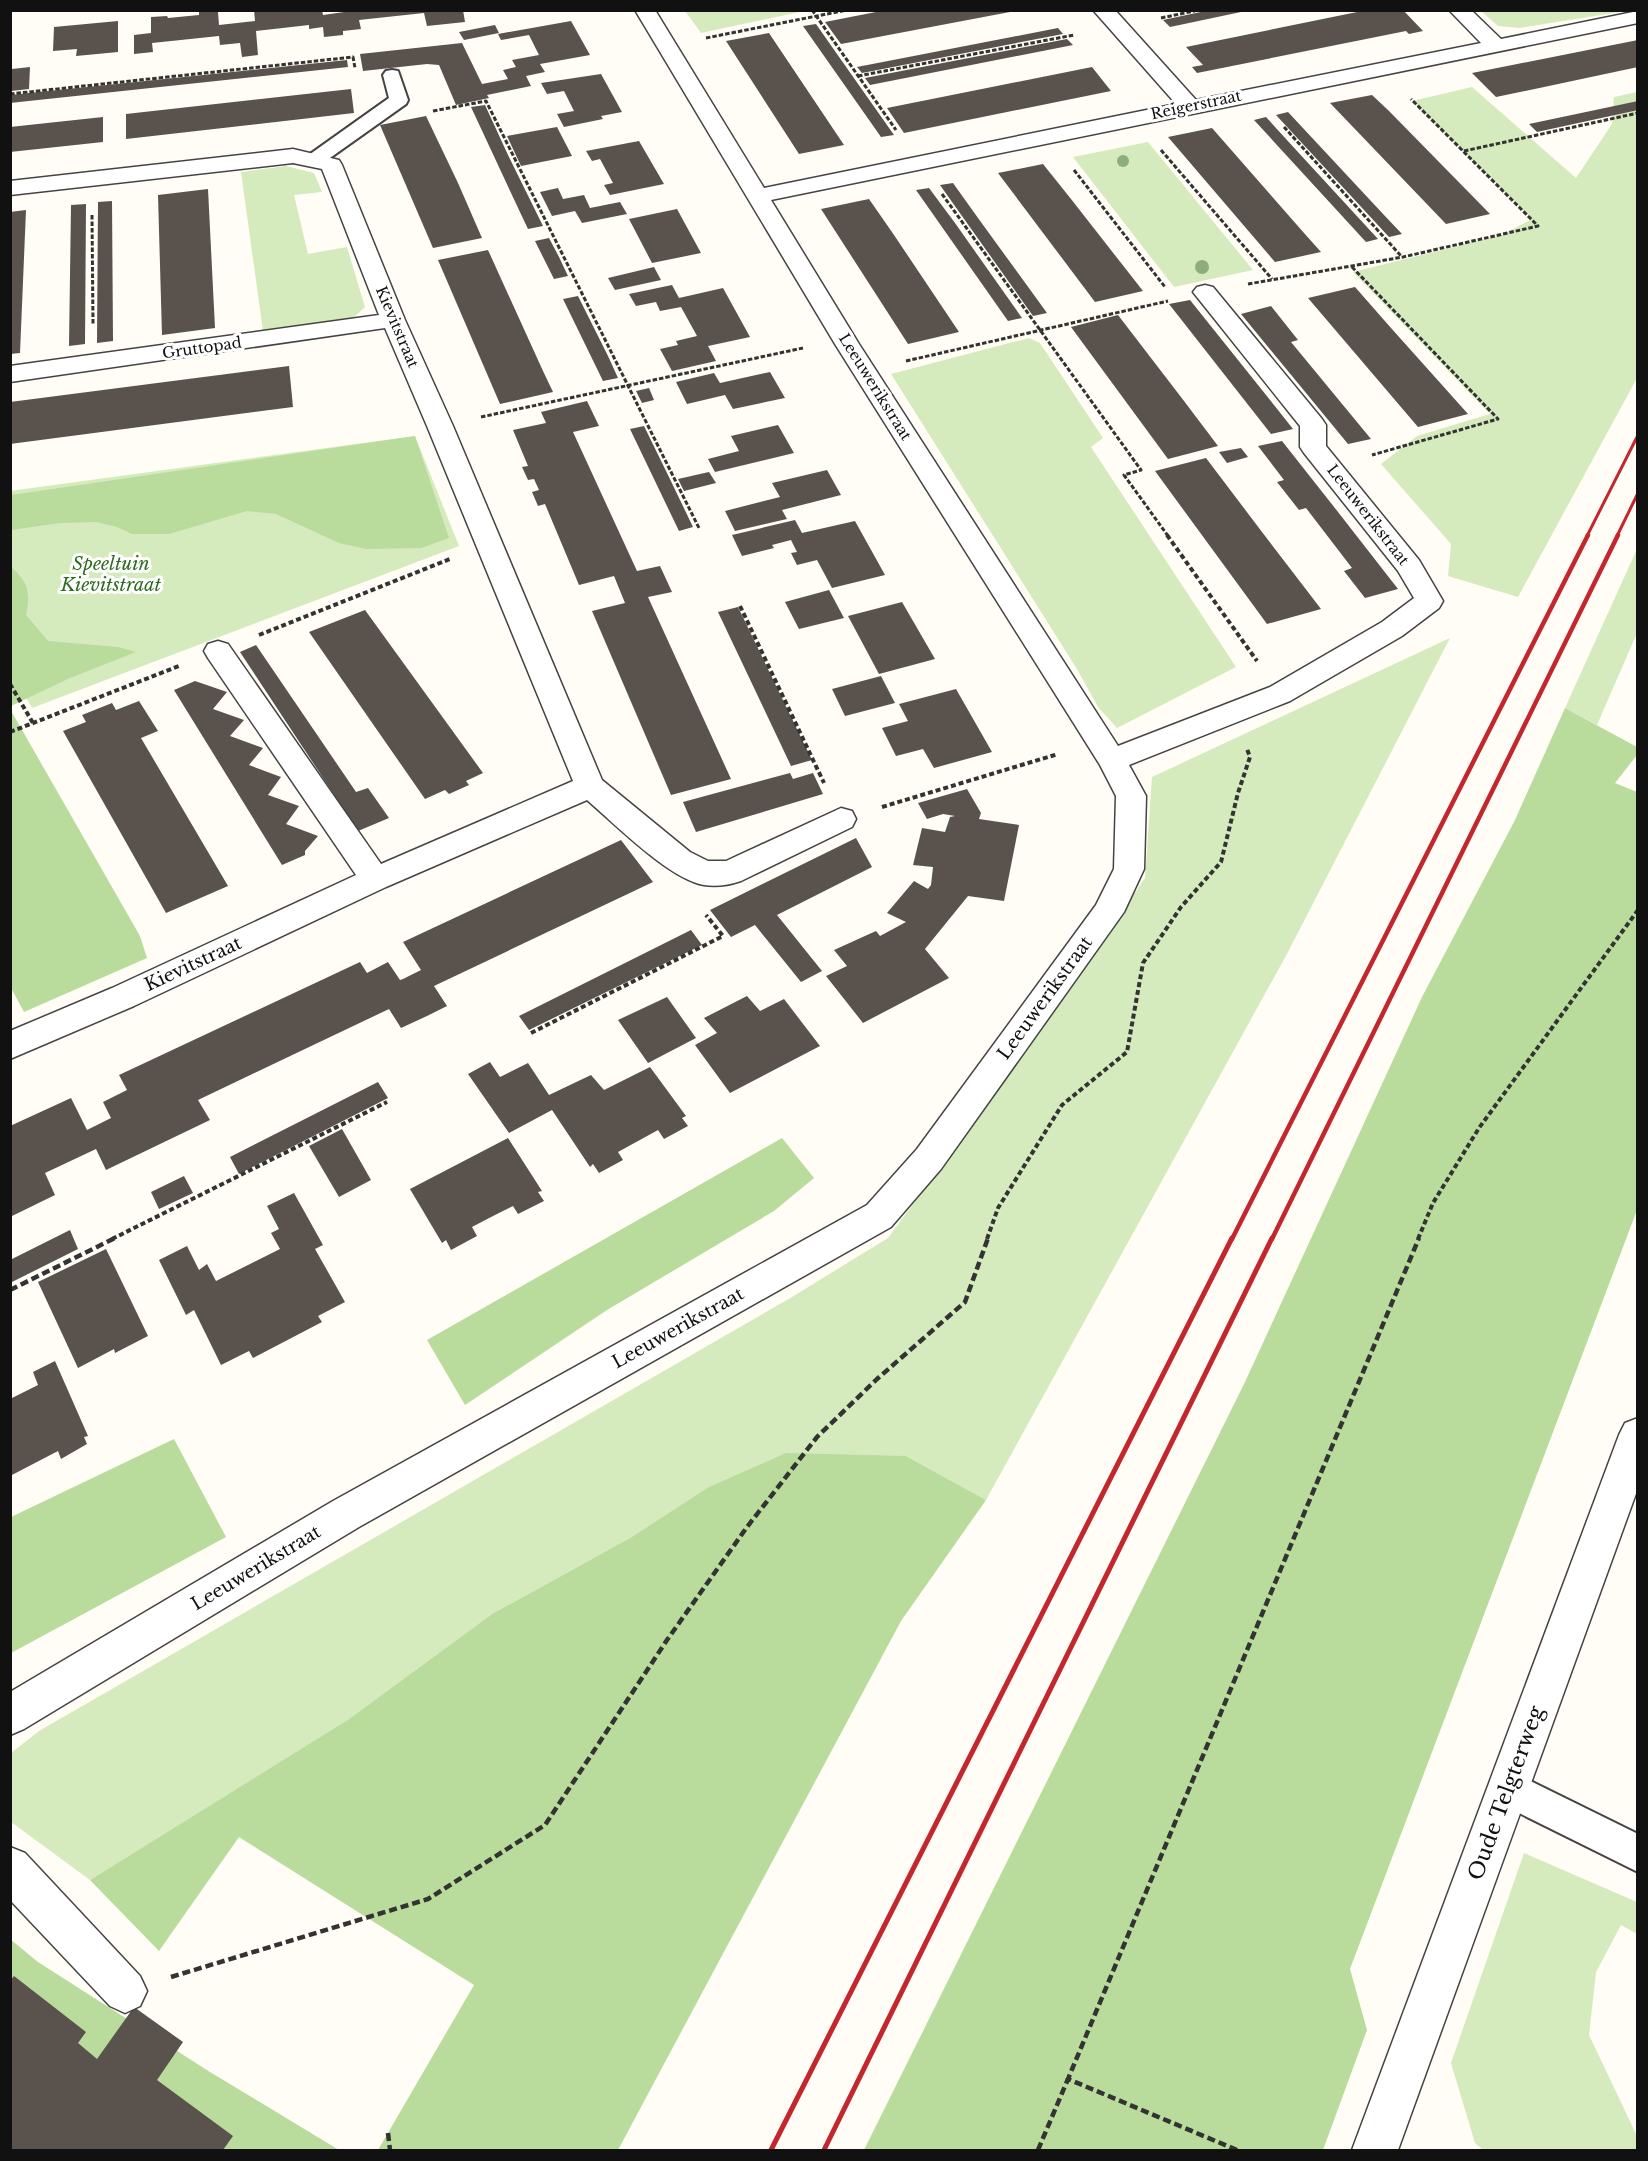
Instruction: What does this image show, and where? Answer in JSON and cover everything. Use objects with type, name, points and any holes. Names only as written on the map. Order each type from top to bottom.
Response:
[{"type":"street","name":"Leeuwerikstraat","points":[[10,1715],[346,1514],[879,1216],[929,1159],[1107,912],[1129,869],[1131,796],[1106,751],[844,339],[645,10]]},
{"type":"street","points":[[1103,10],[1190,107]]},
{"type":"street","points":[[1459,10],[1495,44]]},
{"type":"street","name":"Reigerstraat","points":[[756,196],[1253,93],[1638,17]]},
{"type":"street","name":"Kievitstraat","points":[[10,188],[293,156],[331,165],[393,320],[440,426],[590,786],[679,860],[707,873]]},
{"type":"street","name":"Leeuwerikstraat","points":[[1106,751],[1231,715],[1280,694],[1392,628],[1429,601],[1409,566],[1313,447],[1312,425],[1205,292]]},
{"type":"street","name":"Gruttopad","points":[[10,374],[393,320]]},
{"type":"street","points":[[218,651],[375,879]]},
{"type":"street","name":"Kievitstraat","points":[[10,1046],[123,997],[375,879],[590,786]]},
{"type":"street","points":[[707,873],[730,873],[841,819]]},
{"type":"street","name":"Oude Telgterweg","points":[[1375,2151],[1638,1434]]},
{"type":"street","points":[[10,1868],[124,1991]]},
{"type":"lane","points":[[313,161],[399,100],[392,75]]},
{"type":"lane","points":[[1508,1788],[1638,1854]]},
{"type":"path","points":[[812,10],[1141,470],[1124,475],[1280,694]]},
{"type":"path","points":[[667,45],[847,10]]},
{"type":"path","points":[[858,76],[1118,27]]},
{"type":"path","points":[[10,94],[353,57],[356,71],[392,75]]},
{"type":"path","points":[[864,371],[1205,292],[1403,257],[1538,226],[1379,68]]},
{"type":"path","points":[[1253,93],[1403,257]]},
{"type":"path","points":[[399,100],[431,112],[486,101],[699,528]]},
{"type":"path","points":[[1464,151],[1638,113]]},
{"type":"path","points":[[1133,118],[1272,279]]},
{"type":"path","points":[[1048,136],[1174,299]]},
{"type":"path","points":[[92,178],[93,363]]},
{"type":"path","points":[[1330,467],[1498,418],[1352,267]]},
{"type":"path","points":[[440,426],[844,339]]},
{"type":"path","points":[[740,606],[841,819],[1106,751]]},
{"type":"path","points":[[10,684],[33,723]]},
{"type":"path","points":[[124,1991],[428,1899],[545,1825],[667,1640],[747,1527],[818,1437],[877,1379],[965,1302],[998,1208],[1062,1105],[1127,1052],[1143,963],[1181,907],[1221,862],[1238,793],[1250,757],[1231,715]]},
{"type":"path","points":[[531,1033],[723,936],[701,909],[707,873]]},
{"type":"path","points":[[1038,2151],[1433,1203],[1479,1128],[1638,910]]},
{"type":"path","points":[[10,1290],[387,1102]]},
{"type":"path","points":[[1068,2079],[1238,2151]]},
{"type":"path","points":[[388,2133],[390,2151]]},
{"type":"green space","points":[[685,10],[809,10],[701,33],[685,11]]},
{"type":"green space","points":[[1481,11],[1626,11],[1519,28],[1498,26]]},
{"type":"green space","points":[[1472,87],[1576,178],[1612,124],[1614,97],[1637,92],[1637,378],[1518,597],[1448,576],[1451,544],[1381,464],[1417,436],[1490,414],[1353,272],[1502,235],[1532,219],[1412,101]]},
{"type":"green space","points":[[1148,142],[1253,270],[1174,287],[1073,157]]},
{"type":"green space","points":[[286,166],[314,173],[322,192],[294,195],[308,254],[347,247],[365,307],[352,319],[263,331],[241,172]]},
{"type":"green space","points":[[1029,338],[1040,343],[1103,438],[1091,447],[1236,667],[1117,728],[1098,707],[1077,669],[891,374]]},
{"type":"green space","name":"Speeltuin Kievitstraat","points":[[415,436],[459,546],[32,708],[11,671],[10,491]]},
{"type":"green space","points":[[415,436],[449,538],[421,548],[366,549],[339,543],[276,514],[247,511],[169,534],[132,534],[117,527],[96,522],[60,523],[11,530],[11,495]]},
{"type":"green space","points":[[1637,549],[1637,633],[1597,725],[1565,708]]},
{"type":"green space","points":[[10,566],[21,577],[27,588],[26,615],[48,641],[118,647],[136,652],[70,678],[11,706]]},
{"type":"green space","points":[[1450,638],[1288,952],[986,1500],[906,1456],[707,1488],[630,1538],[492,1614],[349,1719],[90,1880],[11,1822],[11,1753],[39,1731],[792,1297],[888,1238],[1067,994],[1145,878],[1152,777]]},
{"type":"green space","points":[[1565,708],[1637,747],[1637,755],[1615,783],[1637,792],[1637,1210],[1350,1969],[1367,2030],[1323,2150],[864,2150],[1245,1382],[1422,997],[1515,820]]},
{"type":"green space","points":[[10,709],[140,936],[147,958],[24,1012],[10,986]]},
{"type":"green space","points":[[782,1138],[814,1178],[774,1211],[607,1310],[465,1405],[427,1340]]},
{"type":"green space","points":[[174,1439],[226,1537],[11,1653],[11,1517]]},
{"type":"green space","points":[[786,1453],[906,1456],[986,1500],[901,1621],[618,2150],[378,2150],[474,1985],[239,1837],[159,1951],[90,1880],[349,1719],[492,1614],[630,1538],[707,1488]]},
{"type":"green space","points":[[1524,1853],[1637,1902],[1637,1934],[1621,1925],[1596,1972],[1589,2035],[1637,2136],[1637,2150],[1483,2150],[1475,2143],[1451,2063]]},
{"type":"green space","points":[[10,1939],[38,1962],[210,2072],[339,2150],[11,2150]]},
{"type":"building","points":[[214,10],[218,12],[219,25],[255,21],[254,10],[322,10],[323,15],[358,10],[463,10],[465,22],[427,26],[424,13],[359,20],[361,29],[343,31],[343,35],[324,37],[323,27],[309,29],[309,25],[256,31],[258,55],[242,57],[240,43],[220,45],[219,36],[152,43],[153,52],[134,54],[134,35],[151,33],[151,17],[199,15],[199,12]]},
{"type":"building","points":[[886,10],[1010,10],[1010,12],[841,44],[825,22]]},
{"type":"building","points":[[1210,10],[1241,12],[1170,27],[1163,20]]},
{"type":"building","points":[[1367,10],[1403,10],[1423,31],[1409,34],[1406,31],[1197,73],[1192,67],[1203,65],[1186,47]]},
{"type":"building","points":[[118,21],[118,52],[76,56],[77,49],[53,51],[54,27]]},
{"type":"building","points":[[571,21],[590,55],[540,64],[545,72],[526,76],[531,86],[487,95],[489,98],[456,105],[439,65],[427,64],[363,71],[360,54],[462,43],[482,84],[508,79],[503,70],[516,67],[512,60],[539,55],[529,35],[501,40],[498,34]]},
{"type":"building","points":[[816,24],[894,135],[881,137],[803,26]]},
{"type":"building","points":[[495,25],[499,33],[464,40],[459,32]]},
{"type":"building","points":[[1058,28],[1063,34],[862,73],[857,67]]},
{"type":"building","points":[[769,33],[844,145],[799,154],[726,41]]},
{"type":"building","points":[[1067,39],[1073,45],[870,85],[865,78]]},
{"type":"building","points":[[1638,40],[1638,67],[1496,97],[1472,73]]},
{"type":"building","points":[[347,60],[348,67],[10,103],[10,95]]},
{"type":"building","points":[[30,67],[29,89],[11,91],[12,69]]},
{"type":"building","points":[[1092,67],[1111,91],[904,133],[887,108]]},
{"type":"building","points":[[601,74],[622,112],[601,116],[603,119],[564,127],[557,114],[574,111],[564,91],[547,94],[541,83]]},
{"type":"building","points":[[351,89],[354,113],[126,139],[126,114]]},
{"type":"building","points":[[1372,95],[1490,214],[1446,224],[1330,103]]},
{"type":"building","points":[[1638,101],[1638,110],[1537,132],[1529,124]]},
{"type":"building","points":[[485,105],[543,226],[528,229],[471,107]]},
{"type":"building","points":[[1288,112],[1402,234],[1389,237],[1276,115]]},
{"type":"building","points":[[426,116],[482,238],[433,248],[380,125]]},
{"type":"building","points":[[103,117],[103,142],[10,152],[10,127]]},
{"type":"building","points":[[1266,117],[1378,239],[1366,242],[1254,120]]},
{"type":"building","points":[[557,127],[572,156],[521,166],[507,136]]},
{"type":"building","points":[[1212,128],[1321,252],[1275,262],[1168,137]]},
{"type":"building","points":[[639,141],[664,184],[610,195],[604,185],[613,183],[600,159],[592,161],[586,151]]},
{"type":"building","points":[[1043,164],[1143,291],[1095,302],[998,173]]},
{"type":"building","points":[[953,183],[1047,313],[1033,316],[940,185]]},
{"type":"building","points":[[558,188],[563,199],[584,195],[590,208],[620,202],[627,214],[582,223],[575,211],[552,216],[540,192]]},
{"type":"building","points":[[929,188],[1022,318],[1008,321],[916,190]]},
{"type":"building","points":[[208,189],[215,328],[162,335],[158,195]]},
{"type":"building","points":[[869,199],[959,332],[908,344],[821,209]]},
{"type":"building","points":[[112,201],[113,341],[97,343],[98,202]]},
{"type":"building","points":[[86,204],[85,344],[69,346],[71,205]]},
{"type":"building","points":[[677,209],[701,253],[652,263],[629,219]]},
{"type":"building","points":[[26,210],[20,353],[10,354],[10,212]]},
{"type":"building","points":[[549,238],[568,276],[554,279],[535,241]]},
{"type":"building","points":[[488,250],[553,392],[500,404],[438,260]]},
{"type":"building","points":[[654,267],[661,280],[615,290],[608,278]]},
{"type":"building","points":[[672,285],[679,298],[723,288],[750,337],[708,346],[716,361],[672,371],[660,349],[678,345],[676,341],[697,336],[681,307],[660,311],[656,302],[636,306],[629,294]]},
{"type":"building","points":[[1355,287],[1468,414],[1418,427],[1308,298]]},
{"type":"building","points":[[578,296],[618,378],[603,381],[563,299]]},
{"type":"building","points":[[1190,300],[1293,429],[1271,434],[1169,304]]},
{"type":"building","points":[[1271,306],[1298,340],[1291,342],[1371,439],[1348,444],[1241,314]]},
{"type":"building","points":[[1118,315],[1218,446],[1168,459],[1071,327]]},
{"type":"building","points":[[289,366],[293,407],[10,444],[10,402]]},
{"type":"building","points":[[770,372],[785,398],[733,409],[725,395],[687,404],[676,382],[714,373],[720,383]]},
{"type":"building","points":[[649,388],[654,400],[642,403],[636,391]]},
{"type":"building","points":[[587,401],[599,426],[573,432],[637,571],[660,566],[672,592],[648,597],[731,779],[671,795],[592,611],[625,603],[614,576],[579,585],[545,504],[538,506],[532,492],[539,490],[534,479],[528,480],[522,467],[528,466],[513,430],[546,423],[541,412]]},
{"type":"building","points":[[778,425],[794,453],[715,472],[708,459],[739,451],[731,436]]},
{"type":"building","points":[[644,426],[693,527],[679,531],[630,429]]},
{"type":"building","points":[[1282,441],[1398,589],[1365,598],[1344,571],[1352,568],[1306,508],[1299,510],[1277,482],[1284,480],[1258,446]]},
{"type":"building","points":[[1241,448],[1248,457],[1227,463],[1219,452]]},
{"type":"building","points":[[1206,458],[1321,609],[1267,624],[1155,471]]},
{"type":"building","points":[[827,470],[841,495],[782,510],[787,519],[735,531],[725,511],[780,497],[772,483]]},
{"type":"building","points":[[709,472],[716,483],[684,491],[678,479]]},
{"type":"building","points":[[795,520],[802,533],[855,521],[885,575],[832,588],[817,560],[797,565],[791,553],[797,552],[791,540],[772,545],[774,548],[742,556],[732,535]]},
{"type":"building","points":[[829,590],[844,618],[799,629],[785,602]]},
{"type":"building","points":[[902,602],[935,659],[879,674],[848,616]]},
{"type":"building","points":[[738,607],[812,760],[791,766],[718,612]]},
{"type":"building","points":[[365,610],[483,773],[466,781],[469,785],[449,794],[445,790],[425,799],[309,632]]},
{"type":"building","points":[[256,645],[356,792],[368,788],[389,818],[358,831],[240,652]]},
{"type":"building","points":[[881,676],[895,703],[845,716],[832,689]]},
{"type":"building","points":[[195,681],[227,692],[213,709],[244,720],[230,736],[263,748],[249,765],[281,777],[268,795],[299,806],[286,824],[318,836],[305,851],[305,855],[282,865],[174,690]]},
{"type":"building","points":[[956,689],[992,752],[934,768],[923,749],[896,756],[882,728],[908,721],[899,704]]},
{"type":"building","points":[[139,701],[158,731],[141,738],[228,886],[166,913],[63,731],[86,722],[82,715],[112,703],[116,710]]},
{"type":"building","points":[[790,773],[793,779],[813,773],[823,794],[696,832],[683,802]]},
{"type":"building","points":[[967,789],[981,813],[979,819],[1019,825],[1004,901],[968,896],[925,949],[949,978],[863,1023],[826,976],[847,966],[834,950],[876,931],[880,936],[906,922],[887,913],[914,881],[928,889],[931,885],[933,867],[913,865],[922,828],[945,832],[950,817],[955,816],[943,814],[927,819],[918,803]]},
{"type":"building","points":[[856,838],[872,867],[777,915],[822,971],[801,982],[755,925],[731,937],[710,910]]},
{"type":"building","points":[[621,840],[653,882],[434,986],[447,1006],[427,1016],[401,1028],[389,1009],[198,1100],[210,1120],[106,1170],[96,1149],[45,1173],[55,1195],[10,1217],[10,1126],[71,1098],[87,1130],[111,1118],[103,1102],[127,1090],[119,1075],[360,962],[367,973],[388,962],[400,980],[403,979],[421,970],[403,942]]},
{"type":"building","points":[[691,930],[702,945],[529,1030],[519,1016]]},
{"type":"building","points":[[747,996],[760,1011],[784,999],[820,1046],[730,1093],[695,1045],[717,1033],[704,1018]]},
{"type":"building","points":[[667,997],[696,1038],[648,1063],[618,1020]]},
{"type":"building","points":[[490,1062],[500,1077],[528,1063],[549,1095],[591,1075],[604,1090],[650,1067],[686,1116],[682,1118],[688,1126],[664,1139],[658,1130],[618,1152],[623,1160],[599,1173],[593,1164],[590,1167],[552,1110],[509,1133],[468,1074]]},
{"type":"building","points":[[378,1082],[388,1098],[239,1174],[230,1157]]},
{"type":"building","points":[[342,1129],[371,1180],[339,1197],[309,1146]]},
{"type":"building","points":[[508,1138],[542,1191],[538,1192],[544,1201],[518,1214],[513,1206],[472,1227],[477,1236],[451,1250],[446,1240],[442,1243],[410,1189]]},
{"type":"building","points":[[184,1176],[193,1193],[159,1209],[151,1192]]},
{"type":"building","points":[[294,1193],[323,1245],[315,1249],[345,1302],[318,1316],[322,1322],[253,1358],[249,1351],[221,1365],[194,1310],[186,1315],[159,1260],[187,1246],[199,1270],[207,1264],[216,1281],[280,1249],[271,1233],[279,1229],[267,1206]]},
{"type":"building","points":[[70,1230],[78,1249],[10,1283],[10,1260]]},
{"type":"building","points":[[106,1249],[148,1336],[115,1353],[114,1349],[78,1368],[38,1282]]},
{"type":"building","points":[[55,1361],[88,1436],[84,1437],[87,1444],[61,1459],[58,1451],[10,1476],[10,1399],[38,1385],[33,1372]]},
{"type":"building","points":[[14,1976],[86,2032],[78,2043],[97,2059],[134,2007],[183,2042],[157,2080],[233,2136],[223,2150],[10,2150],[10,1981]]},
{"type":"railway","points":[[1587,536],[1638,435]]},
{"type":"railway","points":[[1617,536],[1638,493]]},
{"type":"railway","points":[[1232,1239],[1588,535]]},
{"type":"railway","points":[[1272,1239],[1618,535]]},
{"type":"railway","points":[[771,2150],[1232,1238]]},
{"type":"railway","points":[[824,2150],[1272,1238]]}]
